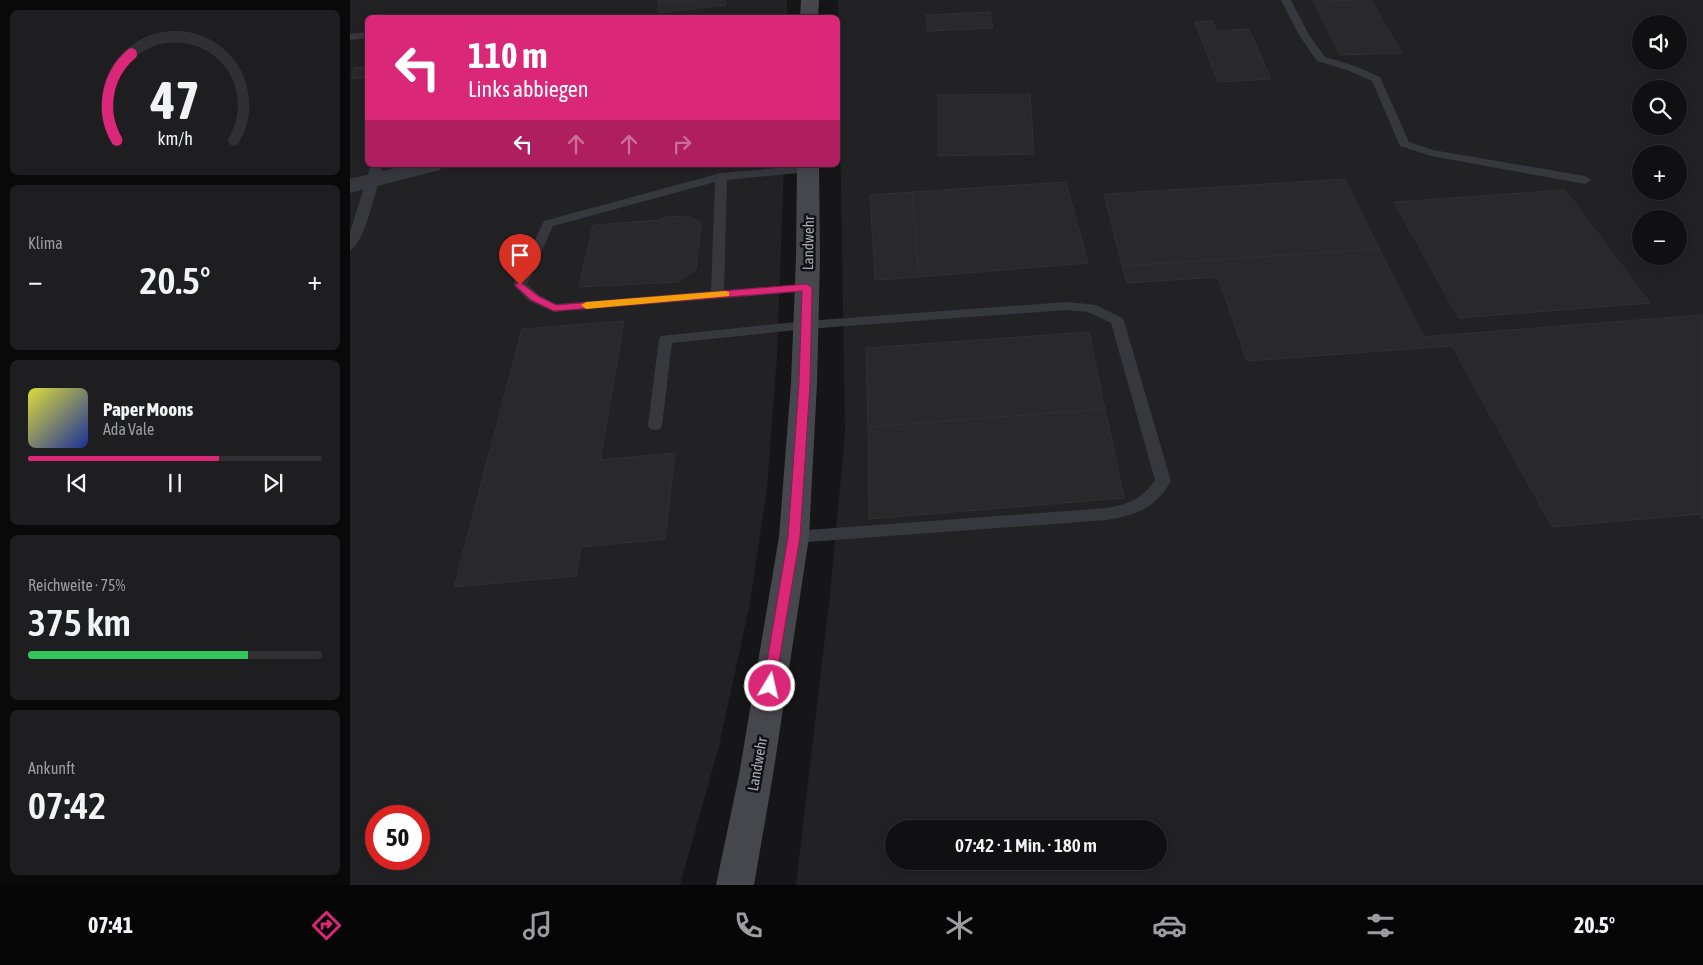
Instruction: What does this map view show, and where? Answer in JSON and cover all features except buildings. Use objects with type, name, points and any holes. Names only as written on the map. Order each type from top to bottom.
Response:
[{"type":"main road","points":[[810,0],[810,15]]},
{"type":"main road","name":"Landwehr","points":[[735,885],[756,775],[794,537],[806,325],[808,167]]},
{"type":"street","points":[[350,186],[375,172],[416,167]]},
{"type":"lane","points":[[1286,0],[1304,35],[1321,59],[1351,68],[1376,80],[1404,144],[1431,153],[1585,180]]},
{"type":"lane","points":[[350,37],[365,35]]},
{"type":"lane","points":[[800,167],[721,177],[548,224],[520,285],[534,298],[554,308],[807,288]]},
{"type":"lane","points":[[350,246],[360,224],[375,172]]},
{"type":"lane","points":[[717,294],[721,177]]},
{"type":"lane","points":[[655,425],[666,340],[806,325],[1052,306],[1091,308],[1117,321],[1163,481],[1151,500],[1128,510],[1114,513],[794,537]]},
{"type":"shaded area","points":[[350,0],[787,0],[787,15],[365,15],[365,167],[784,167],[777,356],[767,488],[750,603],[719,746],[680,885],[350,885]]},
{"type":"shaded area","points":[[838,0],[1703,0],[1703,885],[796,885],[830,594],[845,433],[840,15],[838,15]]},
{"type":"slow traffic","points":[[586,305],[725,294]]},
{"type":"route","points":[[520,285],[534,298],[554,308],[807,288],[804,384],[794,537],[770,686]]}]
